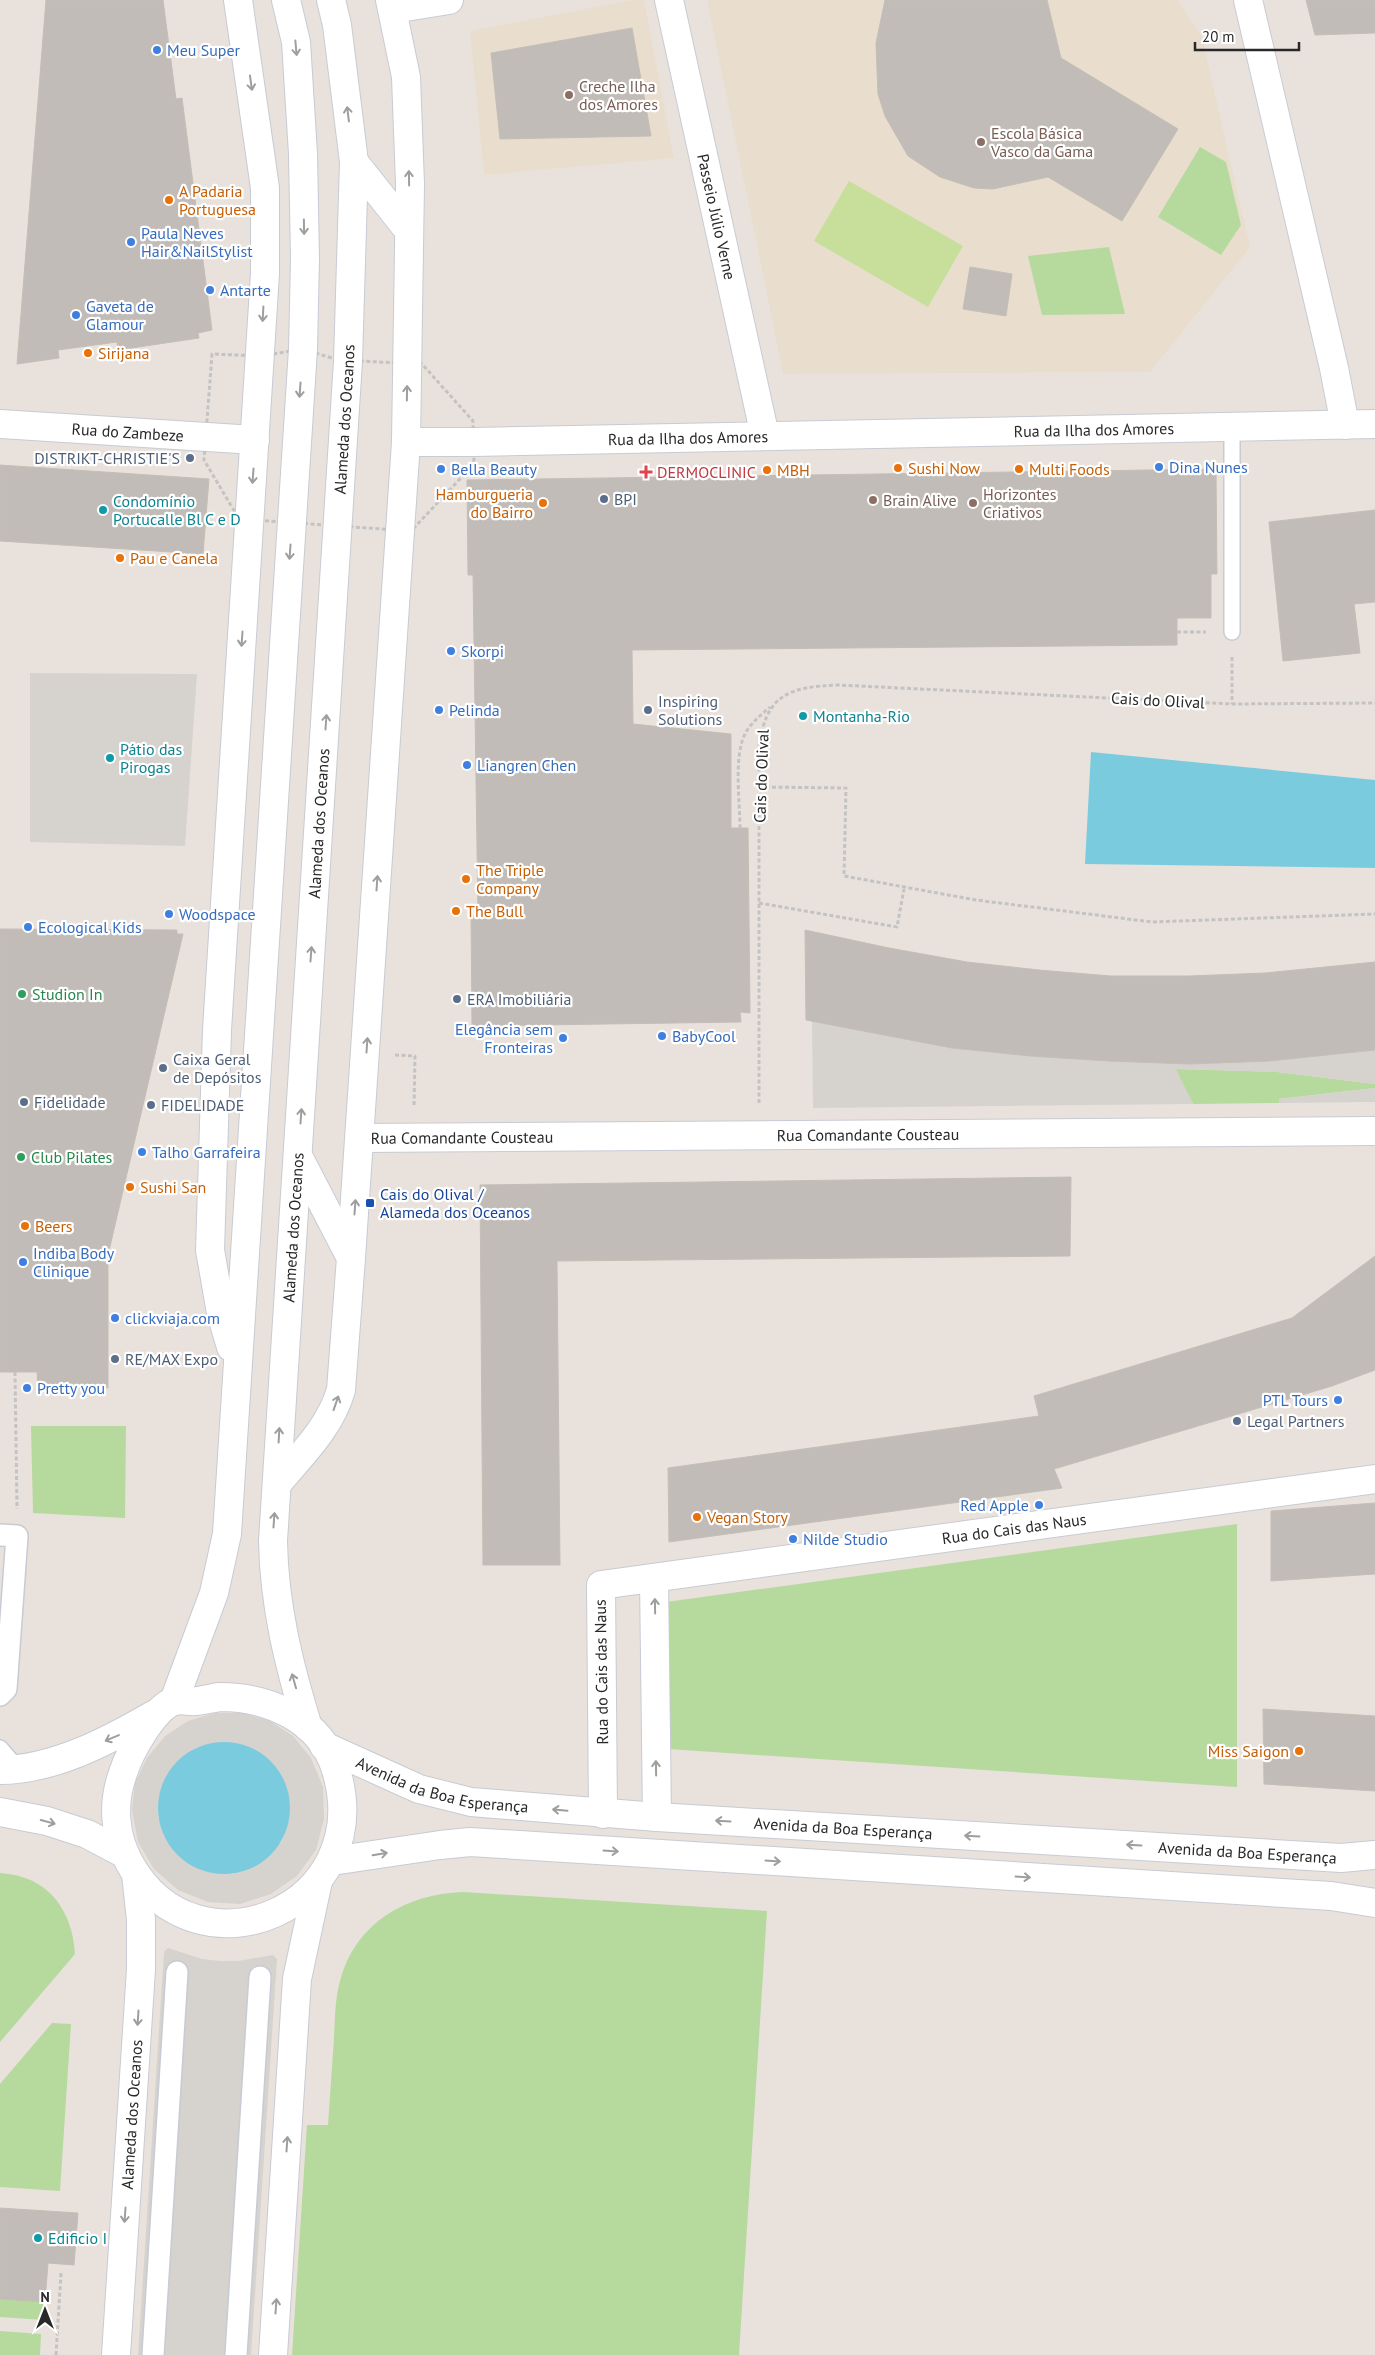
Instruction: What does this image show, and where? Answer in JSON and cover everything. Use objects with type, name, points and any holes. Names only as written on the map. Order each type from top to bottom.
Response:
[{"type":"street","points":[[237,1365],[221,1313],[210,1250],[217,1030],[256,440],[265,273],[265,188],[238,0]]},
{"type":"street","points":[[286,0],[296,42],[302,154],[305,259],[302,349],[227,1534],[214,1593],[164,1708],[126,1763],[118,1785],[116,1809],[118,1832],[130,1864],[151,1892],[169,1906],[190,1916],[212,1922],[236,1923],[259,1920],[280,1912],[301,1898],[325,1871],[440,1845],[470,1842],[1331,1896],[1375,1903]]},
{"type":"street","name":"Alameda dos Oceanos","points":[[325,1871],[340,1838],[344,1814],[342,1790],[335,1767],[316,1736],[292,1675],[273,1575],[273,1541],[348,361],[354,162],[338,24],[331,0]]},
{"type":"street","points":[[276,1484],[328,1422],[341,1390],[360,1138],[406,442],[410,184],[406,77],[391,4],[449,0]]},
{"type":"street","name":"Passeio Júlio Verne","points":[[669,0],[765,436]]},
{"type":"street","points":[[1248,0],[1334,368],[1345,425]]},
{"type":"street","points":[[265,273],[302,154]]},
{"type":"street","points":[[354,162],[409,231]]},
{"type":"street","name":"Rua do Zambeze","points":[[0,424],[256,440]]},
{"type":"street","name":"Rua da Ilha dos Amores","points":[[406,442],[1375,424]]},
{"type":"street","name":"Rua Comandante Cousteau","points":[[360,1138],[1375,1131]]},
{"type":"street","points":[[298,1156],[351,1258]]},
{"type":"street","name":"Rua do Cais das Naus","points":[[603,1814],[600,1585],[1375,1479]]},
{"type":"street","points":[[0,1694],[6,1689],[9,1535]]},
{"type":"street","points":[[654,1578],[657,1817]]},
{"type":"street","name":"Avenida da Boa Esperança","points":[[164,1708],[220,1697],[244,1697],[267,1703],[289,1713],[316,1736],[419,1789],[472,1802],[603,1814],[1332,1857],[1375,1855]]},
{"type":"street","points":[[9,1770],[57,1760],[100,1743],[120,1734],[164,1708]]},
{"type":"street","points":[[0,1812],[47,1821],[87,1834],[130,1864]]},
{"type":"street","name":"Alameda dos Oceanos","points":[[116,2355],[141,1969],[141,1920],[130,1864]]},
{"type":"street","points":[[273,2355],[297,1979],[325,1871]]},
{"type":"street","points":[[153,2355],[178,1972]]},
{"type":"street","points":[[236,2355],[260,1977]]},
{"type":"lane","points":[[1232,426],[1232,632]]},
{"type":"lane","points":[[0,1748],[9,1770]]},
{"type":"path","points":[[1177,632],[1211,632]]},
{"type":"path","points":[[1232,632],[1232,704]]},
{"type":"path","name":"Cais do Olival","points":[[759,1135],[759,745],[763,722],[771,705],[788,694],[812,686],[838,685],[1232,704],[1375,703]]},
{"type":"path","points":[[740,828],[739,762],[741,742],[753,721],[771,705]]},
{"type":"path","points":[[759,787],[846,788],[844,876],[976,900],[1152,922],[1375,914]]},
{"type":"path","points":[[759,903],[897,927],[904,889]]},
{"type":"path","points":[[9,1535],[15,1372]]},
{"type":"path","points":[[56,2355],[61,2273]]},
{"type":"shaded area","name":"Creche Ilha dos Amores","points":[[632,0],[644,0],[674,158],[484,175],[470,31]]},
{"type":"shaded area","name":"Escola Básica Vasco da Gama","points":[[707,0],[1178,0],[1202,37],[1250,247],[1150,372],[783,374]]},
{"type":"shaded area","name":"Pátio das Pirogas","points":[[30,673],[197,674],[185,846],[30,842]]},
{"type":"shaded area","points":[[812,1021],[952,1048],[1030,1056],[1109,1061],[1190,1064],[1269,1061],[1375,1050],[1375,1084],[1277,1072],[1176,1069],[1193,1104],[813,1108]]},
{"type":"shaded area","points":[[1375,1088],[1375,1102],[1279,1103],[1279,1099]]},
{"type":"shaded area","points":[[215,1713],[243,1713],[270,1721],[293,1736],[311,1758],[323,1787],[324,1819],[316,1850],[297,1876],[271,1894],[240,1904],[208,1902],[178,1890],[154,1869],[138,1842],[132,1810],[135,1783],[147,1758],[165,1736],[188,1721]],"holes":[[[216,1743],[237,1744],[290,1801],[289,1821],[282,1841],[252,1868],[232,1874],[212,1873],[164,1836],[158,1817],[159,1796],[166,1777],[179,1760],[196,1748]]]},
{"type":"shaded area","points":[[168,1948],[202,1959],[220,1961],[238,1961],[273,1955],[277,1959],[251,2355],[138,2355],[164,1952]]},
{"type":"green space","points":[[1200,147],[1226,162],[1241,225],[1221,255],[1158,217]]},
{"type":"green space","points":[[849,181],[963,246],[928,307],[814,241]]},
{"type":"green space","points":[[1109,247],[1125,314],[1042,315],[1028,256]]},
{"type":"green space","points":[[1175,1069],[1277,1072],[1375,1084],[1375,1088],[1279,1099],[1279,1103],[1193,1104]]},
{"type":"green space","points":[[31,1426],[126,1426],[125,1518],[33,1513]]},
{"type":"green space","points":[[1237,1524],[1237,1787],[668,1749],[666,1602]]},
{"type":"green space","points":[[0,1873],[17,1875],[32,1881],[44,1888],[54,1898],[63,1909],[69,1923],[75,1954],[0,2042]]},
{"type":"green space","points":[[463,1892],[767,1911],[739,2355],[292,2355],[307,2125],[328,2125],[336,2002],[338,1988],[347,1961],[370,1928],[386,1916],[403,1906],[422,1899],[442,1894]]},
{"type":"green space","points":[[52,2023],[71,2024],[60,2191],[0,2187],[0,2084]]},
{"type":"green space","points":[[0,2299],[45,2302],[44,2320],[0,2317]]},
{"type":"green space","points":[[0,2331],[41,2334],[40,2355],[0,2355]]},
{"type":"water","points":[[1091,752],[1375,780],[1375,868],[1085,864]]},
{"type":"water","points":[[224,1742],[249,1747],[260,1753],[270,1762],[279,1772],[285,1783],[290,1808],[285,1833],[279,1844],[270,1854],[260,1863],[249,1869],[224,1874],[199,1869],[188,1863],[178,1854],[169,1844],[163,1833],[158,1808],[163,1783],[169,1772],[178,1762],[188,1753],[199,1747]]},
{"type":"building","points":[[46,0],[163,0],[176,99],[182,98],[212,330],[198,333],[199,338],[118,350],[117,342],[58,350],[59,358],[17,364]]},
{"type":"building","points":[[885,0],[1047,0],[1061,58],[1178,129],[1122,221],[1048,177],[993,189],[974,188],[940,177],[908,156],[885,116],[878,94],[876,43]]},
{"type":"building","points":[[1306,0],[1375,0],[1375,33],[1315,35]]},
{"type":"building","name":"Creche Ilha dos Amores","points":[[632,28],[651,136],[500,139],[491,53]]},
{"type":"building","points":[[970,267],[1012,274],[1006,316],[963,309]]},
{"type":"building","name":"Condomínio Portucalle Bl C e D","points":[[0,465],[209,479],[203,554],[0,541]]},
{"type":"building","points":[[1216,469],[1217,574],[1211,574],[1211,618],[1177,618],[1177,645],[632,650],[633,724],[731,734],[731,828],[748,828],[750,1013],[740,1012],[741,1022],[472,1026],[471,916],[478,916],[473,575],[468,575],[467,480]]},
{"type":"building","points":[[1375,510],[1375,602],[1354,604],[1360,653],[1283,661],[1269,522]]},
{"type":"building","points":[[0,929],[177,930],[177,934],[183,934],[108,1255],[108,1388],[38,1389],[37,1372],[0,1372]]},
{"type":"building","points":[[805,930],[967,962],[1111,976],[1189,976],[1265,973],[1375,962],[1375,1050],[1269,1061],[1190,1064],[1109,1061],[1030,1056],[952,1048],[806,1020]]},
{"type":"building","points":[[1071,1177],[1070,1256],[557,1261],[560,1565],[483,1565],[480,1185]]},
{"type":"building","points":[[1375,1256],[1375,1370],[1332,1386],[1054,1469],[1062,1488],[669,1542],[668,1468],[1039,1416],[1034,1396],[1292,1318]]},
{"type":"building","points":[[1375,1503],[1375,1574],[1271,1581],[1271,1511]]},
{"type":"building","points":[[1263,1709],[1375,1716],[1375,1791],[1264,1784]]},
{"type":"building","name":"Edificio I","points":[[0,2208],[78,2213],[74,2265],[48,2263],[45,2302],[0,2299]]},
{"type":"place","name":"Meu Super","points":[[157,50]]},
{"type":"place","name":"Creche Ilha dos Amores","points":[[569,95]]},
{"type":"place","name":"Escola Básica Vasco da Gama","points":[[981,142]]},
{"type":"place","name":"A Padaria Portuguesa","points":[[169,200]]},
{"type":"place","name":"Paula Neves Hair&NailStylist","points":[[131,242]]},
{"type":"place","name":"Antarte","points":[[210,290]]},
{"type":"place","name":"Gaveta de Glamour","points":[[76,315]]},
{"type":"place","name":"Sirijana","points":[[88,353]]},
{"type":"place","name":"DISTRIKT-CHRISTIE'S","points":[[190,458]]},
{"type":"place","name":"Dina Nunes","points":[[1159,467]]},
{"type":"place","name":"Sushi Now","points":[[898,468]]},
{"type":"place","name":"Bella Beauty","points":[[441,469]]},
{"type":"place","name":"Multi Foods","points":[[1019,469]]},
{"type":"place","name":"MBH","points":[[767,470]]},
{"type":"place","name":"DERMOCLINIC","points":[[646,472]]},
{"type":"place","name":"BPI","points":[[604,499]]},
{"type":"place","name":"Brain Alive","points":[[873,500]]},
{"type":"place","name":"Hamburgueria do Bairro","points":[[543,503]]},
{"type":"place","name":"Horizontes Criativos","points":[[973,503]]},
{"type":"place","name":"Condomínio Portucalle Bl C e D","points":[[103,510]]},
{"type":"place","name":"Pau e Canela","points":[[120,558]]},
{"type":"place","name":"Skorpi","points":[[451,651]]},
{"type":"place","name":"Pelinda","points":[[439,710]]},
{"type":"place","name":"Inspiring Solutions","points":[[648,710]]},
{"type":"place","name":"Montanha-Rio","points":[[803,716]]},
{"type":"place","name":"Pátio das Pirogas","points":[[110,758]]},
{"type":"place","name":"Liangren Chen","points":[[467,765]]},
{"type":"place","name":"The Triple Company","points":[[466,879]]},
{"type":"place","name":"The Bull","points":[[456,911]]},
{"type":"place","name":"Woodspace","points":[[169,914]]},
{"type":"place","name":"Ecological Kids","points":[[28,927]]},
{"type":"place","name":"Studion In","points":[[22,994]]},
{"type":"place","name":"ERA Imobiliária","points":[[457,999]]},
{"type":"place","name":"BabyCool","points":[[662,1036]]},
{"type":"place","name":"Elegância sem Fronteiras","points":[[563,1038]]},
{"type":"place","name":"Caixa Geral de Depósitos","points":[[163,1068]]},
{"type":"place","name":"Fidelidade","points":[[24,1102]]},
{"type":"place","name":"FIDELIDADE","points":[[151,1105]]},
{"type":"place","name":"Talho Garrafeira","points":[[142,1152]]},
{"type":"place","name":"Club Pilates","points":[[21,1157]]},
{"type":"place","name":"Sushi San","points":[[130,1187]]},
{"type":"place","name":"Cais do Olival / Alameda dos Oceanos","points":[[370,1203]]},
{"type":"place","name":"Beers","points":[[25,1226]]},
{"type":"place","name":"Indiba Body Clinique","points":[[23,1262]]},
{"type":"place","name":"clickviaja.com","points":[[115,1318]]},
{"type":"place","name":"RE/MAX Expo","points":[[115,1359]]},
{"type":"place","name":"Pretty you","points":[[27,1388]]},
{"type":"place","name":"PTL Tours","points":[[1338,1400]]},
{"type":"place","name":"Legal Partners","points":[[1237,1421]]},
{"type":"place","name":"Red Apple","points":[[1039,1505]]},
{"type":"place","name":"Vegan Story","points":[[697,1517]]},
{"type":"place","name":"Nilde Studio","points":[[793,1539]]},
{"type":"place","name":"Miss Saigon","points":[[1299,1751]]},
{"type":"place","name":"Edificio I","points":[[38,2238]]}]
